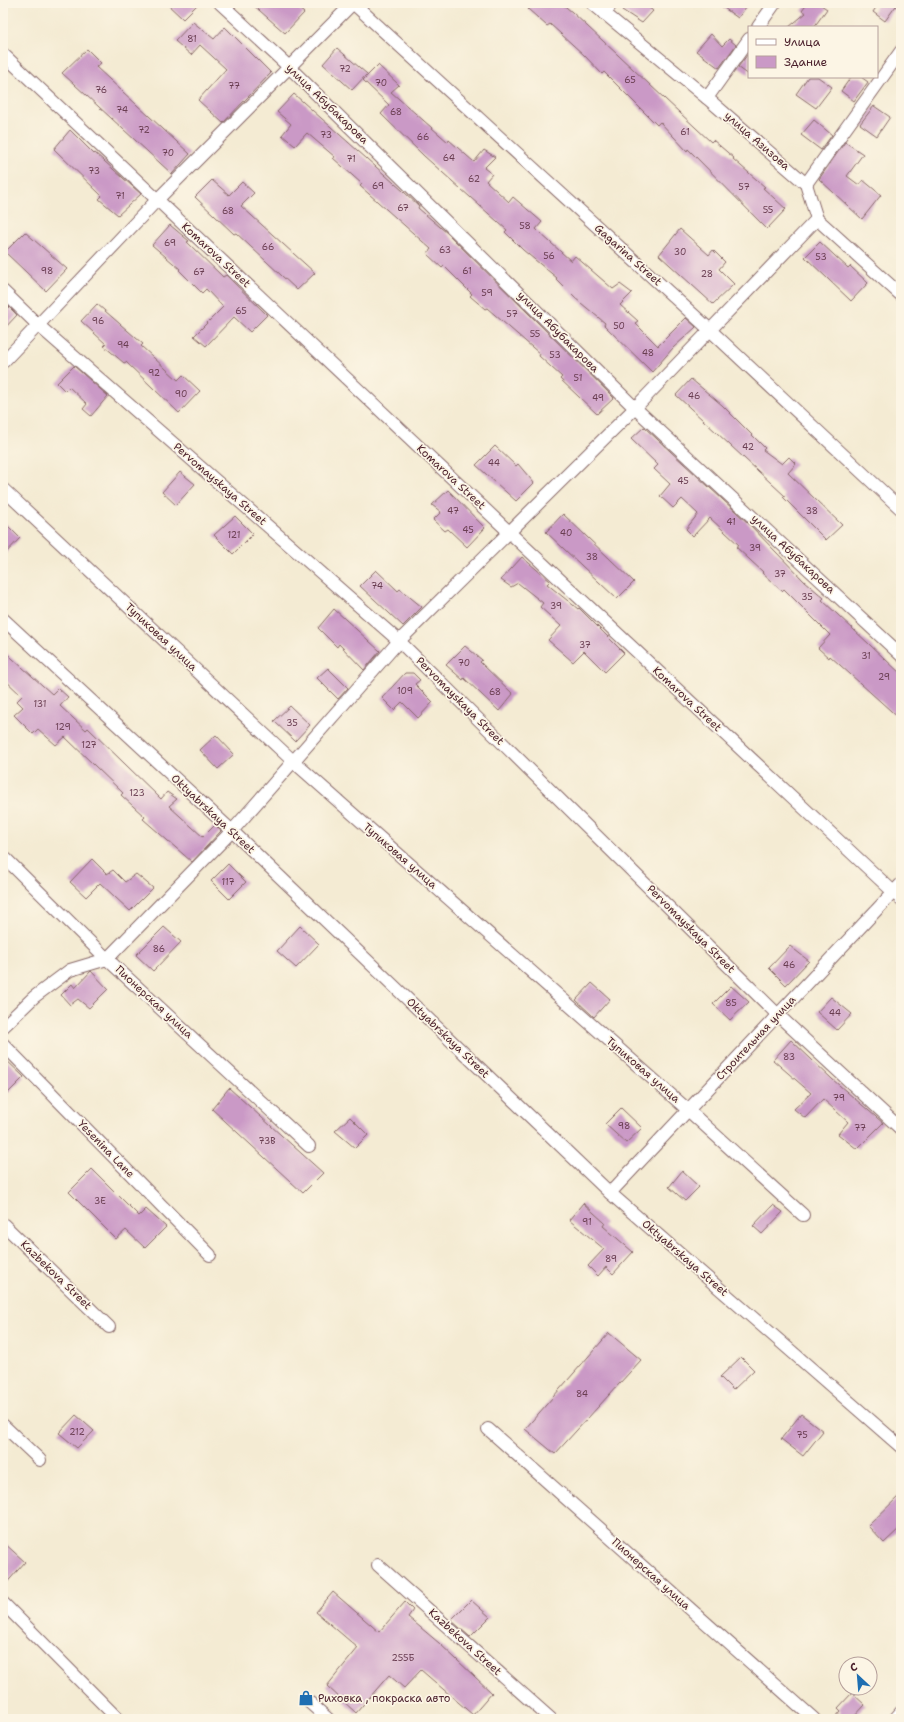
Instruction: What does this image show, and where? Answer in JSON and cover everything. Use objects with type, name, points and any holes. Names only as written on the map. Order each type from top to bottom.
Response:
[{"type":"street","name":"улица Абубакарова","points":[[220,3],[288,66],[635,408],[901,655]]},
{"type":"street","points":[[3,362],[157,200],[288,66],[353,3]]},
{"type":"street","name":"Gagarina Street","points":[[353,3],[710,330],[901,509]]},
{"type":"street","name":"улица Азизова","points":[[592,3],[707,98],[806,184]]},
{"type":"street","points":[[604,14],[612,3]]},
{"type":"street","points":[[759,26],[775,3]]},
{"type":"street","points":[[707,98],[748,40]]},
{"type":"street","points":[[901,50],[806,184],[817,218],[901,295]]},
{"type":"street","name":"Komarova Street","points":[[3,54],[508,531],[899,891]]},
{"type":"street","points":[[3,1027],[34,997],[70,970],[107,959],[232,831],[294,762],[398,641],[508,531],[635,408],[817,218]]},
{"type":"street","name":"Pervomayskaya Street","points":[[3,291],[38,325],[398,641],[778,1015],[901,1129]]},
{"type":"street","name":"Тупиковая улица","points":[[3,489],[294,762],[688,1110],[804,1215]]},
{"type":"street","name":"Oktyabrskaya Street","points":[[3,619],[232,831],[610,1193],[901,1447]]},
{"type":"street","name":"Пионерская улица","points":[[3,856],[107,959],[309,1146]]},
{"type":"street","name":"Строительная улица","points":[[610,1193],[778,1015],[899,891]]},
{"type":"street","name":"Yesenina Lane","points":[[3,1044],[210,1255]]},
{"type":"street","name":"Kazbekova Street","points":[[3,1224],[109,1327]]},
{"type":"street","points":[[3,1425],[40,1460]]},
{"type":"street","name":"Пионерская улица","points":[[488,1429],[814,1719]]},
{"type":"street","name":"Kazbekova Street","points":[[378,1565],[552,1719]]},
{"type":"street","points":[[3,1603],[118,1719]]},
{"type":"street","points":[[309,1702],[328,1719]]},
{"type":"street","points":[[895,1719],[901,1712]]},
{"type":"building","points":[[166,3],[199,3],[183,19]]},
{"type":"building","points":[[251,3],[292,3],[304,13],[285,33]]},
{"type":"building","points":[[533,3],[561,3],[711,142],[713,140],[734,158],[733,159],[765,187],[763,188],[786,209],[767,229],[688,149],[687,151],[660,122],[657,125],[604,72],[602,74],[584,55],[550,24],[547,26],[528,9]]},
{"type":"building","points":[[627,3],[643,3],[653,11],[642,23],[622,10]]},
{"type":"building","points":[[717,3],[749,3],[738,18]]},
{"type":"building","points":[[808,3],[818,3],[827,9],[815,26],[790,26],[806,13],[802,11]]},
{"type":"building","points":[[879,3],[898,3],[885,21],[873,12]]},
{"type":"building","points":[[193,22],[214,39],[225,27],[271,73],[223,123],[198,100],[226,69],[200,45],[191,55],[175,41]]},
{"type":"building","points":[[711,34],[722,46],[729,39],[736,45],[719,68],[696,51]]},
{"type":"building","points":[[337,48],[367,74],[352,90],[323,64]]},
{"type":"building","points":[[87,49],[101,63],[96,67],[190,154],[172,174],[62,73]]},
{"type":"building","points":[[748,54],[748,74],[738,67]]},
{"type":"building","points":[[378,65],[399,85],[391,92],[448,142],[449,140],[474,162],[484,150],[495,157],[484,168],[492,174],[486,181],[509,202],[513,197],[542,222],[536,229],[571,261],[575,256],[613,289],[620,284],[632,293],[620,305],[638,321],[635,323],[658,346],[686,318],[696,327],[673,348],[652,372],[604,325],[605,323],[575,298],[556,279],[557,278],[523,250],[505,232],[507,230],[424,156],[381,114],[389,105],[363,80]]},
{"type":"building","points":[[807,78],[819,78],[832,87],[816,108],[796,94]]},
{"type":"building","points":[[850,78],[862,78],[868,82],[854,101],[841,91]]},
{"type":"building","points":[[294,94],[419,206],[418,208],[447,233],[614,398],[597,414],[560,379],[562,377],[539,356],[540,354],[487,308],[485,309],[470,296],[472,294],[444,266],[442,268],[427,254],[431,249],[360,186],[362,184],[333,158],[335,157],[307,133],[295,146],[282,135],[291,124],[277,112]]},
{"type":"building","points":[[874,106],[890,117],[877,136],[860,124]]},
{"type":"building","points":[[814,120],[832,135],[821,150],[801,135]]},
{"type":"building","points":[[70,130],[94,154],[95,153],[141,194],[118,215],[99,199],[102,196],[54,149]]},
{"type":"building","points":[[845,142],[863,154],[847,176],[859,185],[863,180],[881,195],[862,219],[819,179]]},
{"type":"building","points":[[212,180],[229,195],[242,182],[254,193],[241,206],[315,273],[297,290],[195,197]]},
{"type":"building","points":[[170,225],[189,241],[187,242],[223,277],[226,275],[267,315],[250,332],[234,317],[206,346],[194,336],[223,307],[206,289],[202,293],[179,270],[180,269],[152,245]]},
{"type":"building","points":[[680,229],[709,255],[713,250],[725,262],[719,269],[734,284],[713,304],[659,255]]},
{"type":"building","points":[[25,232],[67,269],[46,291],[5,252]]},
{"type":"building","points":[[820,242],[848,268],[850,266],[868,283],[851,301],[805,257]]},
{"type":"building","points":[[3,301],[17,315],[3,330]]},
{"type":"building","points":[[97,304],[143,344],[141,346],[178,380],[183,375],[200,391],[179,413],[126,362],[124,363],[104,346],[106,344],[81,321]]},
{"type":"building","points":[[74,366],[108,396],[91,416],[83,409],[87,404],[69,387],[65,391],[57,383]]},
{"type":"building","points":[[691,379],[722,405],[765,448],[763,450],[782,464],[789,457],[796,464],[788,473],[842,525],[826,540],[783,497],[785,496],[676,395]]},
{"type":"building","points":[[644,427],[748,523],[804,581],[824,598],[822,600],[901,674],[901,720],[830,656],[829,658],[818,648],[830,635],[784,589],[782,591],[762,573],[763,572],[736,547],[739,545],[710,518],[693,536],[686,529],[698,514],[682,499],[673,508],[660,496],[670,484],[654,469],[658,465],[631,439]]},
{"type":"building","points":[[495,446],[516,466],[518,464],[534,483],[516,501],[476,465]]},
{"type":"building","points":[[180,472],[195,484],[176,505],[162,492]]},
{"type":"building","points":[[448,490],[485,528],[467,547],[448,529],[445,531],[433,520],[441,512],[432,505]]},
{"type":"building","points":[[563,514],[634,582],[617,599],[546,532]]},
{"type":"building","points":[[235,516],[253,534],[233,554],[214,535]]},
{"type":"building","points":[[3,521],[20,538],[3,556]]},
{"type":"building","points":[[522,557],[550,581],[547,584],[578,609],[579,608],[624,653],[605,672],[584,651],[573,662],[548,640],[561,626],[540,607],[543,603],[518,583],[511,587],[501,580]]},
{"type":"building","points":[[376,570],[398,591],[400,589],[422,607],[403,626],[360,586]]},
{"type":"building","points":[[334,609],[380,651],[364,670],[339,644],[337,647],[318,628]]},
{"type":"building","points":[[465,646],[482,660],[480,662],[513,694],[499,711],[464,678],[463,680],[446,665]]},
{"type":"building","points":[[3,650],[52,694],[58,688],[68,697],[60,706],[86,730],[88,728],[161,799],[167,792],[177,799],[169,806],[203,837],[215,825],[221,831],[192,862],[143,819],[145,817],[121,795],[123,793],[65,737],[56,745],[38,729],[33,734],[14,715],[23,707],[17,701],[22,696],[3,678]]},
{"type":"building","points":[[328,668],[348,688],[338,699],[317,678]]},
{"type":"building","points":[[405,673],[413,673],[420,680],[415,684],[433,702],[418,718],[402,702],[394,710],[382,698]]},
{"type":"building","points":[[290,706],[310,725],[295,741],[274,721]]},
{"type":"building","points":[[216,735],[234,754],[218,769],[200,750]]},
{"type":"building","points":[[92,859],[107,874],[113,870],[125,882],[136,874],[153,888],[130,911],[100,883],[86,897],[70,882]]},
{"type":"building","points":[[228,864],[246,882],[229,899],[211,881]]},
{"type":"building","points":[[300,926],[319,944],[296,968],[277,951]]},
{"type":"building","points":[[164,927],[181,942],[153,971],[136,955]]},
{"type":"building","points":[[790,946],[809,961],[786,985],[769,968]]},
{"type":"building","points":[[91,971],[108,989],[89,1008],[78,999],[70,1005],[61,995],[72,984],[75,988]]},
{"type":"building","points":[[592,983],[610,999],[594,1017],[576,1000]]},
{"type":"building","points":[[731,986],[749,1002],[730,1020],[713,1004]]},
{"type":"building","points":[[831,997],[852,1014],[837,1030],[817,1012]]},
{"type":"building","points":[[791,1040],[832,1079],[883,1123],[857,1149],[838,1134],[848,1122],[823,1099],[805,1118],[794,1109],[811,1093],[773,1060]]},
{"type":"building","points":[[3,1057],[24,1077],[3,1098]]},
{"type":"building","points":[[229,1088],[323,1173],[303,1193],[212,1109]]},
{"type":"building","points":[[621,1108],[642,1128],[626,1143],[605,1124]]},
{"type":"building","points":[[350,1117],[368,1135],[355,1148],[335,1131]]},
{"type":"building","points":[[92,1169],[139,1216],[146,1209],[166,1227],[145,1248],[126,1230],[116,1239],[69,1192]]},
{"type":"building","points":[[682,1171],[699,1187],[685,1201],[669,1187]]},
{"type":"building","points":[[583,1203],[605,1223],[603,1226],[633,1252],[613,1274],[606,1267],[598,1276],[588,1266],[604,1249],[569,1220]]},
{"type":"building","points":[[773,1205],[783,1212],[762,1234],[753,1226]]},
{"type":"building","points":[[609,1333],[641,1360],[555,1454],[525,1429]]},
{"type":"building","points":[[741,1357],[754,1370],[733,1390],[720,1377]]},
{"type":"building","points":[[801,1414],[823,1431],[803,1456],[781,1439]]},
{"type":"building","points":[[76,1415],[94,1431],[77,1448],[59,1433]]},
{"type":"building","points":[[901,1494],[901,1527],[884,1543],[868,1526]]},
{"type":"building","points":[[3,1542],[25,1562],[3,1587]]},
{"type":"building","points":[[333,1592],[379,1632],[405,1602],[413,1610],[408,1617],[439,1643],[492,1693],[473,1715],[421,1670],[404,1688],[389,1675],[356,1713],[327,1686],[358,1648],[316,1612]]},
{"type":"building","points":[[471,1600],[490,1617],[470,1637],[451,1620]]},
{"type":"building","points":[[849,1696],[855,1696],[865,1705],[852,1719],[834,1719],[841,1711],[838,1708]]},
{"type":"place","name":"Риховка , покраска авто","points":[[306,1698]]}]
